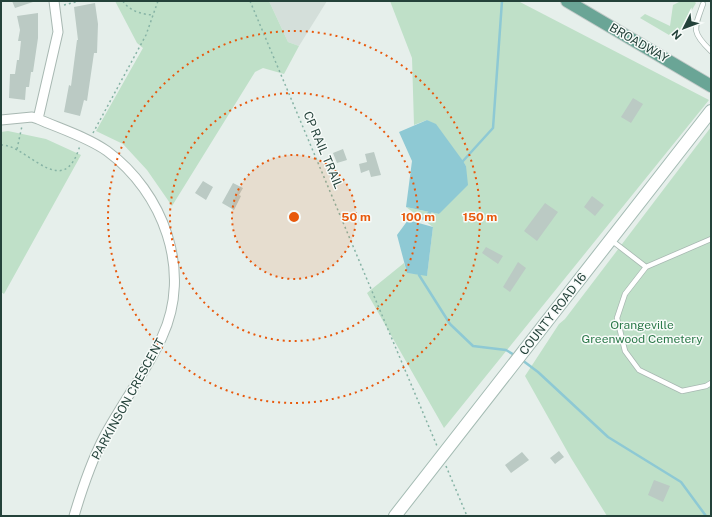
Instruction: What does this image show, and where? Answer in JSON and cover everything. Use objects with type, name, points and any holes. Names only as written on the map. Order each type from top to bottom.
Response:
[{"type":"main road","name":"BROADWAY","points":[[567,1],[711,86]]},
{"type":"main road","name":"COUNTY ROAD 16","points":[[395,516],[711,111]]},
{"type":"street","points":[[38,119],[58,32],[55,4]]},
{"type":"street","name":"PARKINSON CRESCENT","points":[[1,120],[23,118],[38,119],[105,150],[120,161],[136,177],[151,198],[161,217],[169,241],[175,286],[172,306],[163,337],[104,438],[85,480],[74,516]]},
{"type":"lane","points":[[703,4],[695,27],[698,36],[711,51]]},
{"type":"lane","points":[[711,239],[646,267],[625,294],[617,318],[625,352],[639,370],[682,391],[706,386],[711,383]]},
{"type":"lane","points":[[610,240],[646,267]]},
{"type":"path","points":[[55,4],[79,1]]},
{"type":"path","points":[[123,1],[125,5],[140,14],[153,15]]},
{"type":"path","points":[[1,145],[9,145],[17,149],[50,170],[61,171],[73,163],[146,35],[158,1]]},
{"type":"path","name":"CP RAIL TRAIL","points":[[250,1],[442,457]]},
{"type":"path","points":[[17,149],[22,132],[23,118]]},
{"type":"path","points":[[442,457],[466,516]]},
{"type":"shaded area","points":[[269,1],[327,1],[299,46],[288,42]]},
{"type":"green space","points":[[115,1],[269,1],[288,42],[299,46],[284,74],[263,68],[255,72],[172,206],[147,170],[123,144],[96,131],[143,48],[137,43]]},
{"type":"green space","points":[[390,1],[518,1],[709,100],[444,428],[367,293],[404,263],[407,273],[427,275],[433,227],[406,207],[439,214],[466,166],[436,125],[427,120],[414,125],[412,58]]},
{"type":"green space","points":[[681,1],[694,1],[696,3],[679,32],[669,35],[640,18],[645,14],[670,26],[673,5]]},
{"type":"green space","name":"Orangeville Greenwood Cemetery","points":[[711,127],[711,516],[607,516],[571,458],[525,376],[559,324],[565,319]]},
{"type":"green space","points":[[8,131],[46,139],[81,155],[4,294],[1,292],[1,132]]},
{"type":"water","points":[[427,120],[436,124],[466,166],[468,185],[439,214],[406,207],[412,161],[399,132]]},
{"type":"water","points":[[408,220],[433,227],[427,276],[407,273],[397,235]]},
{"type":"building","points":[[12,1],[33,1],[33,2],[15,8]]},
{"type":"building","points":[[95,3],[98,24],[97,53],[94,53],[87,101],[84,100],[80,116],[64,112],[69,85],[71,86],[78,40],[74,7]]},
{"type":"building","points":[[38,13],[38,38],[33,72],[31,72],[29,87],[26,87],[25,100],[9,98],[10,74],[15,74],[17,60],[19,60],[21,41],[18,41],[20,30],[17,16]]},
{"type":"building","points":[[633,98],[643,104],[631,123],[621,117]]},
{"type":"building","points":[[343,149],[347,160],[337,163],[333,153]]},
{"type":"building","points":[[374,152],[381,175],[371,177],[369,170],[361,173],[359,164],[367,162],[365,154]]},
{"type":"building","points":[[203,181],[213,187],[206,200],[195,193]]},
{"type":"building","points":[[233,183],[243,188],[234,210],[222,203]]},
{"type":"building","points":[[592,196],[604,205],[595,216],[584,207]]},
{"type":"building","points":[[545,203],[558,212],[537,241],[524,231]]},
{"type":"building","points":[[486,247],[503,256],[498,264],[482,253]]},
{"type":"building","points":[[518,262],[526,268],[510,292],[503,287]]},
{"type":"building","points":[[559,451],[564,457],[555,464],[550,458]]},
{"type":"building","points":[[522,452],[529,460],[511,473],[505,465]]},
{"type":"building","points":[[654,480],[670,486],[663,502],[648,495]]},
{"type":"waterway","points":[[463,161],[493,128],[502,1]]},
{"type":"waterway","points":[[408,220],[424,218],[430,212]]},
{"type":"waterway","points":[[419,275],[450,324],[473,346],[506,350],[516,356]]},
{"type":"waterway","points":[[522,360],[538,372],[608,437],[681,482],[706,516]]}]
